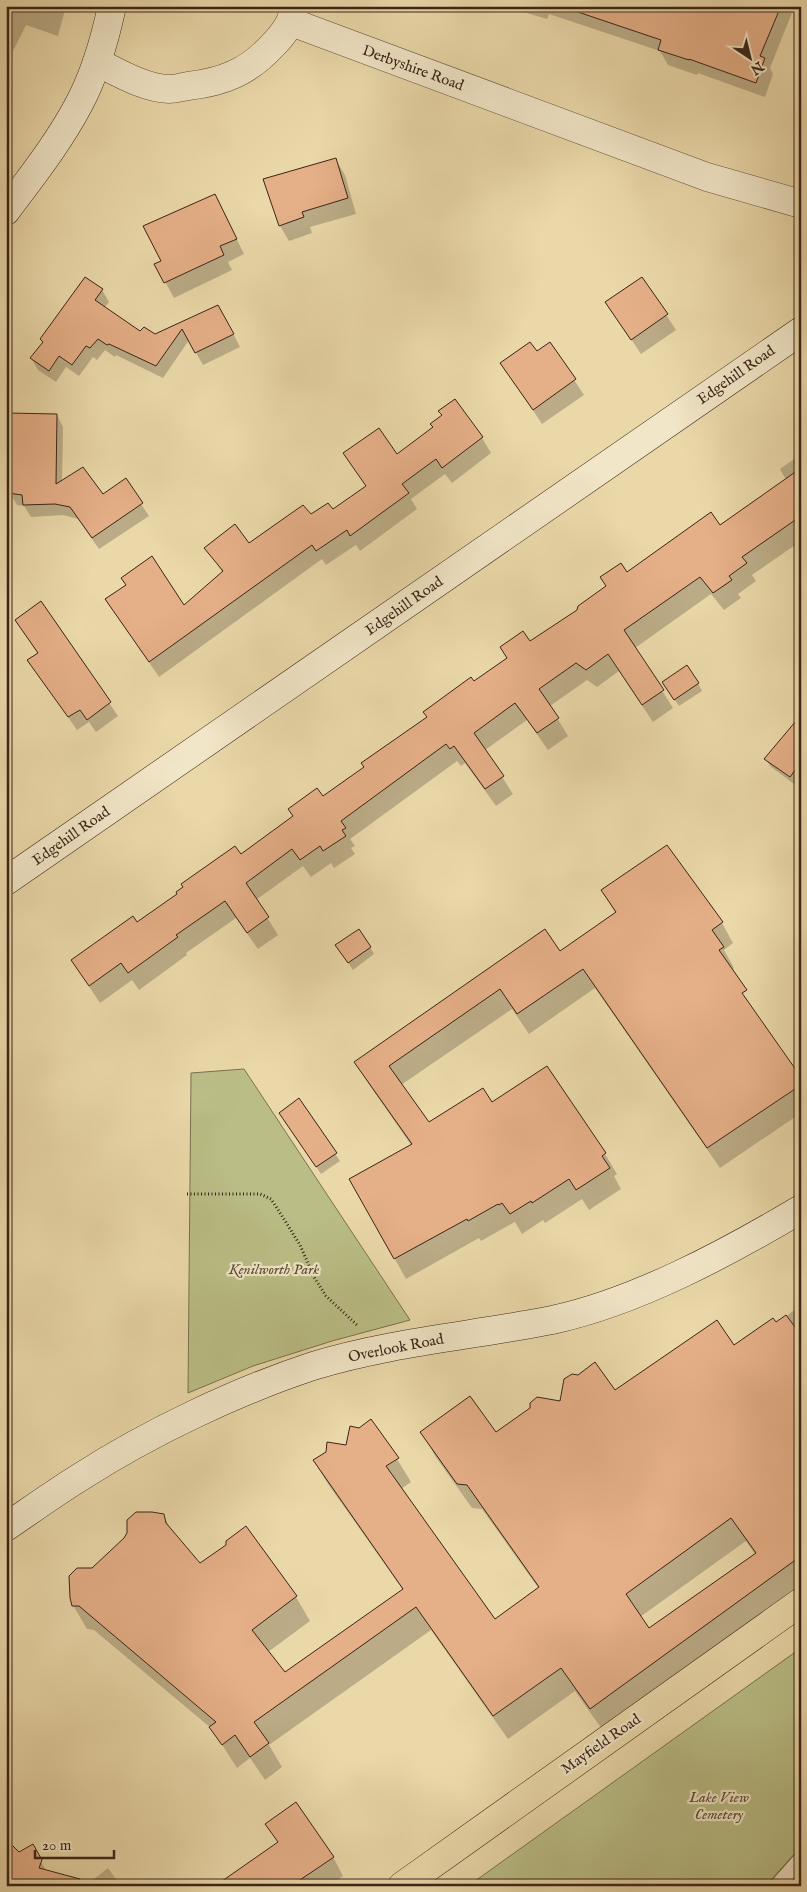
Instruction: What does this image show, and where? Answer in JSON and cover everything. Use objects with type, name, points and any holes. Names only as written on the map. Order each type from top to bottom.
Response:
[{"type":"main road","name":"Mayfield Road","points":[[402,1886],[801,1602]]},
{"type":"street","points":[[6,210],[58,139],[80,103],[97,62],[112,6]]},
{"type":"street","name":"Derbyshire Road","points":[[97,62],[136,81],[168,89],[208,84],[233,76],[259,60],[280,37],[293,14],[707,178],[801,204]]},
{"type":"street","name":"Edgehill Road","points":[[6,881],[801,330]]},
{"type":"street","name":"Overlook Road","points":[[6,1528],[82,1476],[154,1435],[281,1377],[342,1358],[387,1348],[574,1314],[623,1298],[685,1272],[757,1235],[801,1208]]},
{"type":"lane","points":[[777,1886],[801,1859]]},
{"type":"path","points":[[187,1194],[260,1194],[271,1200],[300,1245],[314,1277],[326,1296],[357,1325]]},
{"type":"green space","name":"Kenilworth Park","points":[[244,1069],[410,1320],[332,1341],[253,1366],[188,1393],[191,1073]]},
{"type":"green space","name":"Lake View Cemetery","points":[[801,1648],[801,1886],[468,1886]]},
{"type":"building","points":[[573,6],[781,6],[760,56],[765,58],[756,83],[658,50],[661,40],[572,10]]},
{"type":"building","points":[[336,158],[348,198],[302,212],[304,217],[279,226],[263,179]]},
{"type":"building","points":[[215,194],[237,239],[220,246],[224,255],[164,283],[154,264],[161,261],[143,226]]},
{"type":"building","points":[[85,277],[103,289],[95,300],[140,331],[144,327],[155,334],[218,305],[234,334],[195,353],[182,329],[156,366],[109,344],[107,345],[98,339],[90,348],[86,346],[72,365],[59,356],[49,371],[30,358],[43,342],[40,339]]},
{"type":"building","points":[[642,277],[668,314],[631,340],[605,302]]},
{"type":"building","points":[[530,342],[537,351],[550,342],[576,379],[533,410],[500,363]]},
{"type":"building","points":[[455,399],[483,437],[442,468],[436,459],[402,484],[409,493],[350,536],[347,530],[316,551],[312,545],[149,662],[105,599],[126,585],[121,578],[152,556],[184,605],[223,571],[204,548],[235,524],[249,543],[303,505],[311,514],[328,503],[333,509],[366,486],[343,453],[379,428],[397,454],[433,427],[430,424],[442,415],[438,411]]},
{"type":"building","points":[[8,413],[57,414],[56,484],[83,467],[103,494],[126,478],[143,503],[92,538],[70,507],[55,504],[23,505],[22,495],[8,493]]},
{"type":"building","points":[[801,468],[801,516],[742,557],[747,563],[729,576],[732,580],[713,593],[700,577],[624,630],[664,690],[642,705],[608,654],[586,670],[576,663],[539,689],[559,718],[537,733],[515,703],[474,733],[504,776],[485,789],[454,746],[450,749],[446,744],[341,821],[346,828],[342,830],[346,836],[323,851],[320,846],[300,860],[292,849],[246,883],[269,917],[247,933],[225,901],[176,935],[178,937],[128,973],[121,963],[89,986],[71,960],[133,916],[137,922],[177,894],[176,892],[183,887],[181,884],[235,846],[241,854],[293,816],[288,809],[317,788],[323,796],[364,767],[361,763],[427,717],[423,712],[471,677],[474,681],[507,658],[500,647],[523,631],[530,641],[577,610],[578,606],[606,586],[600,577],[621,563],[627,572],[711,512],[720,525]]},
{"type":"building","points":[[41,601],[111,702],[87,720],[80,710],[68,717],[27,660],[38,653],[15,620]]},
{"type":"building","points":[[687,665],[699,683],[674,700],[662,682]]},
{"type":"building","points":[[801,715],[801,762],[790,777],[764,759]]},
{"type":"building","points":[[667,845],[723,922],[712,930],[724,947],[719,950],[747,990],[742,993],[801,1077],[801,1085],[707,1148],[583,969],[517,1014],[500,989],[389,1066],[429,1122],[483,1088],[492,1102],[547,1066],[606,1153],[602,1156],[610,1168],[576,1190],[569,1179],[532,1203],[531,1201],[510,1214],[502,1203],[498,1204],[394,1259],[349,1179],[412,1144],[354,1062],[545,929],[560,951],[616,912],[601,890]]},
{"type":"building","points":[[359,929],[371,947],[348,963],[335,945]]},
{"type":"building","points":[[299,1098],[337,1153],[316,1167],[279,1113]]},
{"type":"building","points":[[786,1315],[801,1335],[801,1556],[590,1709],[561,1668],[493,1716],[416,1607],[254,1722],[269,1743],[250,1757],[235,1735],[222,1745],[209,1727],[216,1722],[79,1606],[72,1606],[69,1576],[77,1568],[92,1568],[124,1538],[127,1533],[127,1520],[136,1512],[164,1514],[166,1523],[200,1563],[226,1545],[226,1541],[246,1526],[297,1596],[252,1630],[285,1672],[403,1589],[313,1460],[326,1452],[327,1442],[346,1445],[350,1426],[359,1428],[371,1419],[399,1458],[386,1466],[495,1619],[539,1587],[467,1485],[457,1484],[420,1432],[470,1396],[496,1432],[530,1408],[530,1403],[537,1397],[560,1401],[564,1379],[572,1374],[578,1375],[595,1362],[615,1390],[717,1320],[734,1345],[773,1318],[776,1322]],"holes":[[[731,1518],[756,1553],[649,1628],[626,1594]]]},
{"type":"building","points":[[296,1802],[334,1857],[291,1886],[215,1886],[278,1842],[265,1824]]},
{"type":"building","points":[[6,1839],[19,1852],[33,1844],[42,1860],[39,1868],[80,1879],[79,1886],[6,1886]]}]
